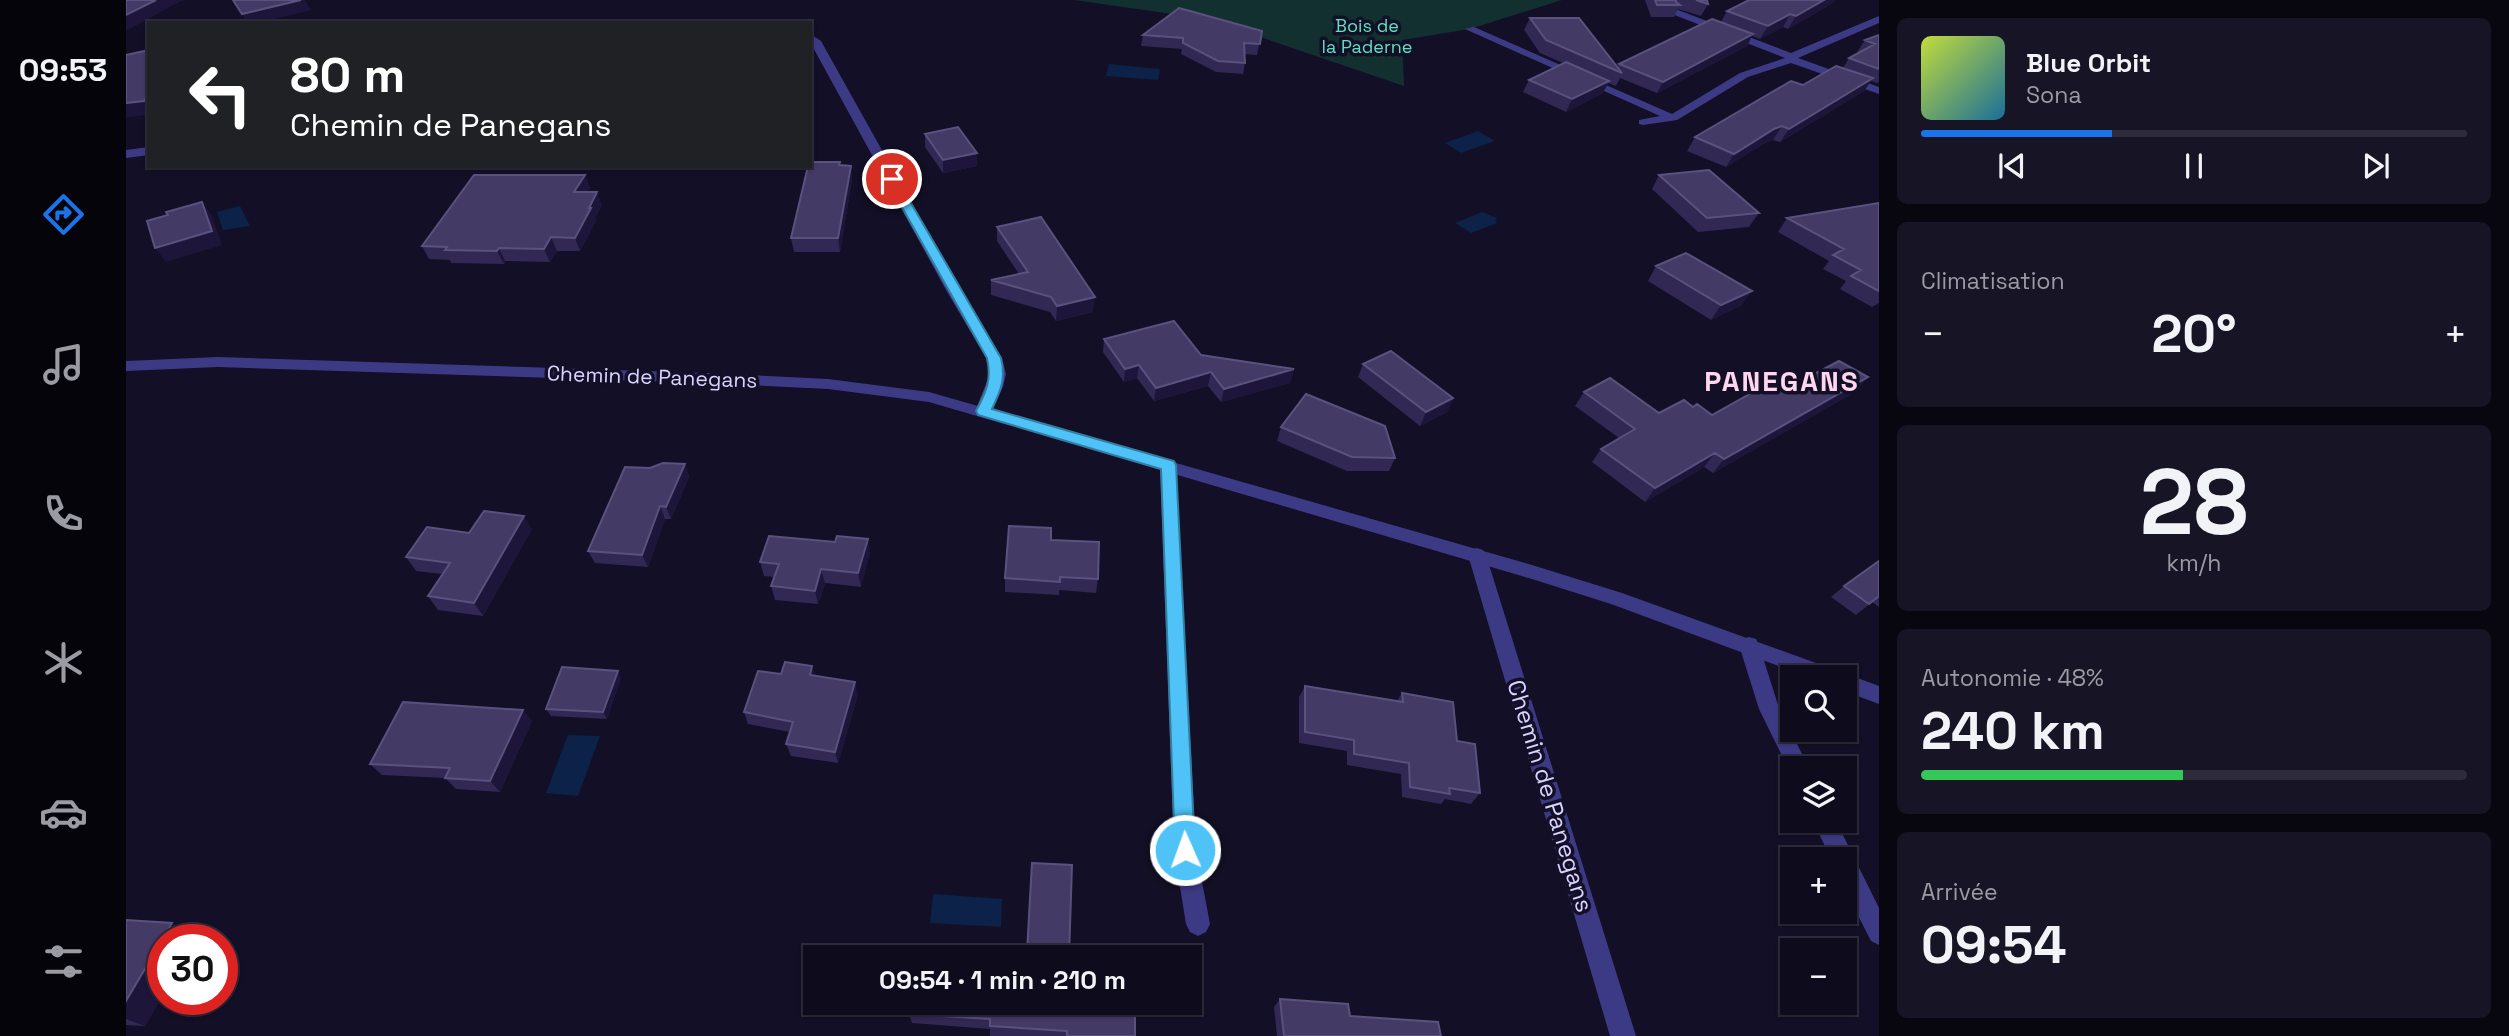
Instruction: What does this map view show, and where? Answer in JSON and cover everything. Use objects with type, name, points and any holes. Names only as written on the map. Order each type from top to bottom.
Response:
[{"type":"street","points":[[1675,12],[1879,92]]},
{"type":"street","points":[[1643,122],[1674,118],[1744,75],[1792,58],[1879,19]]},
{"type":"street","points":[[1470,29],[1674,118]]},
{"type":"street","points":[[812,38],[816,41],[953,290],[994,358],[998,374],[995,387],[983,411]]},
{"type":"street","points":[[126,154],[147,151]]},
{"type":"street","name":"Chemin de Panegans","points":[[126,366],[218,362],[791,381],[905,393],[983,411],[1477,555],[1615,598],[1800,665]]},
{"type":"street","points":[[1168,465],[1185,850],[1198,924]]},
{"type":"street","name":"Chemin de Panegans","points":[[1477,555],[1623,1036]]},
{"type":"street","points":[[1749,645],[1769,709],[1792,756]]},
{"type":"street","points":[[1857,687],[1879,695]]},
{"type":"street","points":[[1857,888],[1879,933]]},
{"type":"green space","name":"Bois de la Paderne","points":[[1074,0],[1562,0],[1470,29],[1402,40],[1404,86],[1207,19]]},
{"type":"water","points":[[1109,64],[1160,69],[1158,80],[1106,76]]},
{"type":"water","points":[[1478,131],[1495,141],[1461,153],[1445,143]]},
{"type":"water","points":[[240,206],[250,226],[223,230],[217,212]]},
{"type":"water","points":[[1482,212],[1497,218],[1497,223],[1471,233],[1455,223]]},
{"type":"water","points":[[568,735],[600,736],[578,796],[546,793]]},
{"type":"water","points":[[933,894],[1002,899],[1001,927],[930,923]]},
{"type":"building","points":[[126,0],[156,0],[126,15]]},
{"type":"building","points":[[233,0],[301,0],[242,14]]},
{"type":"building","points":[[1655,0],[1676,0],[1680,5],[1657,5]]},
{"type":"building","points":[[1749,0],[1824,0],[1796,16],[1790,14],[1768,26],[1727,11]]},
{"type":"building","points":[[1179,8],[1262,31],[1260,44],[1244,43],[1245,63],[1218,61],[1183,43],[1183,38],[1143,35]]},
{"type":"building","points":[[1530,18],[1579,18],[1622,73],[1546,40]]},
{"type":"building","points":[[1712,19],[1753,34],[1663,82],[1619,64]]},
{"type":"building","points":[[1879,35],[1879,69],[1849,58],[1875,44],[1865,40]]},
{"type":"building","points":[[147,50],[147,96],[144,101],[126,103],[126,55]]},
{"type":"building","points":[[1566,62],[1609,81],[1572,99],[1529,80]]},
{"type":"building","points":[[1836,66],[1873,78],[1789,129],[1782,126],[1774,129],[1734,154],[1695,137],[1791,81],[1803,85]]},
{"type":"building","points":[[958,127],[977,153],[943,160],[925,134]]},
{"type":"building","points":[[812,162],[840,162],[839,165],[851,166],[838,238],[791,238],[808,168],[812,168]]},
{"type":"building","points":[[1709,170],[1759,213],[1707,218],[1659,175]]},
{"type":"building","points":[[474,175],[585,175],[574,192],[597,192],[575,238],[551,237],[544,249],[445,250],[447,247],[422,246]]},
{"type":"building","points":[[202,202],[212,231],[155,248],[147,221],[168,215],[166,212]]},
{"type":"building","points":[[1879,203],[1879,291],[1851,276],[1861,270],[1833,255],[1844,249],[1787,218]]},
{"type":"building","points":[[1041,217],[1095,297],[1057,306],[1051,297],[991,280],[1028,272],[997,227]]},
{"type":"building","points":[[1686,253],[1752,291],[1721,305],[1656,266]]},
{"type":"building","points":[[1174,321],[1201,355],[1294,369],[1224,389],[1211,372],[1156,388],[1139,365],[1125,369],[1104,339]]},
{"type":"building","points":[[1391,351],[1453,398],[1426,412],[1363,364]]},
{"type":"building","points":[[1839,361],[1868,377],[1724,459],[1715,453],[1655,488],[1601,449],[1635,429],[1584,392],[1610,378],[1659,413],[1684,400],[1693,407],[1697,404],[1712,415],[1787,373],[1801,381]]},
{"type":"building","points":[[1306,394],[1385,426],[1395,458],[1352,457],[1281,427]]},
{"type":"building","points":[[663,463],[685,464],[666,507],[660,506],[642,555],[588,551],[625,467],[650,468]]},
{"type":"building","points":[[484,511],[524,516],[474,603],[428,596],[450,563],[406,557],[427,527],[469,533]]},
{"type":"building","points":[[1009,526],[1051,528],[1051,540],[1099,542],[1098,579],[1060,577],[1060,582],[1005,578]]},
{"type":"building","points":[[769,536],[835,542],[837,536],[868,539],[858,573],[821,569],[815,591],[771,586],[779,564],[760,562]]},
{"type":"building","points":[[1879,561],[1879,596],[1869,604],[1844,586]]},
{"type":"building","points":[[785,662],[812,666],[810,675],[855,682],[835,752],[786,744],[793,722],[744,712],[758,671],[781,674]]},
{"type":"building","points":[[562,667],[618,671],[603,712],[546,709]]},
{"type":"building","points":[[1305,686],[1403,702],[1402,693],[1453,702],[1457,741],[1475,744],[1480,793],[1449,788],[1450,794],[1410,787],[1409,763],[1354,754],[1354,740],[1305,732]]},
{"type":"building","points":[[403,702],[523,710],[490,781],[445,778],[450,768],[370,764]]},
{"type":"building","points":[[1032,863],[1072,865],[1069,945],[1027,945]]},
{"type":"building","points":[[126,920],[172,923],[147,924],[147,965],[126,1001]]},
{"type":"building","points":[[1280,999],[1348,1004],[1350,1016],[1438,1022],[1441,1036],[1284,1036]]},
{"type":"building","points":[[925,1015],[1135,1015],[1135,1036],[1067,1036],[1067,1031],[990,1026],[990,1019]]},
{"type":"district","name":"PANEGANS","points":[[1782,381]]},
{"type":"route","points":[[892,179],[994,358],[998,374],[990,401],[983,411],[1168,465],[1185,850]]}]
